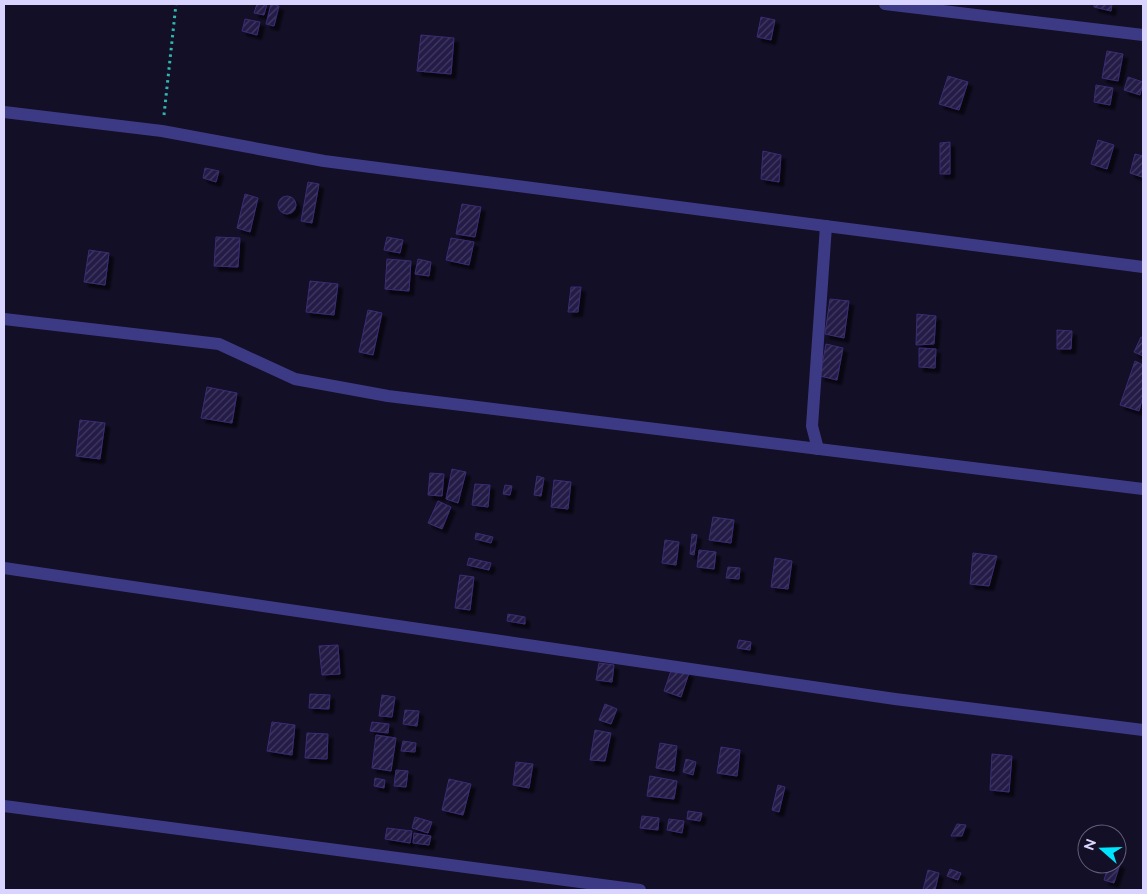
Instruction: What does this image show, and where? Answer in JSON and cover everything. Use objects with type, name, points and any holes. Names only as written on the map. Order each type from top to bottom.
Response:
[{"type":"street","points":[[885,4],[1143,35]]},
{"type":"street","points":[[4,112],[162,132],[324,161],[1143,267]]},
{"type":"street","points":[[818,449],[812,426],[826,226]]},
{"type":"street","points":[[4,319],[219,344],[294,379],[388,396],[1143,490]]},
{"type":"street","points":[[4,568],[886,698],[1143,730]]},
{"type":"street","points":[[4,806],[640,890]]},
{"type":"path","points":[[162,132],[176,4]]},
{"type":"building","points":[[257,4],[267,4],[264,15],[254,13]]},
{"type":"building","points":[[271,4],[279,6],[274,26],[266,24]]},
{"type":"building","points":[[1094,4],[1112,4],[1111,11],[1094,7]]},
{"type":"building","points":[[761,17],[775,20],[771,40],[757,37]]},
{"type":"building","points":[[245,19],[260,22],[257,35],[242,31]]},
{"type":"building","points":[[421,35],[454,38],[451,74],[417,71]]},
{"type":"building","points":[[1107,51],[1123,54],[1118,81],[1102,78]]},
{"type":"building","points":[[948,76],[968,82],[959,110],[939,104]]},
{"type":"building","points":[[1128,77],[1143,82],[1140,95],[1124,90]]},
{"type":"building","points":[[1096,85],[1113,88],[1110,105],[1094,102]]},
{"type":"building","points":[[1098,140],[1114,145],[1107,169],[1091,164]]},
{"type":"building","points":[[950,142],[950,174],[940,174],[940,143]]},
{"type":"building","points":[[763,151],[781,155],[779,182],[761,179]]},
{"type":"building","points":[[1135,154],[1143,156],[1142,177],[1130,173]]},
{"type":"building","points":[[205,168],[219,171],[216,182],[203,178]]},
{"type":"building","points":[[308,182],[319,184],[312,223],[301,221]]},
{"type":"building","points":[[245,194],[258,198],[250,232],[237,228]]},
{"type":"building","points":[[287,196],[295,201],[296,205],[291,213],[287,214],[279,209],[278,205],[283,197]]},
{"type":"building","points":[[462,204],[481,207],[475,237],[456,234]]},
{"type":"building","points":[[216,237],[240,238],[238,267],[214,266]]},
{"type":"building","points":[[387,237],[403,240],[400,253],[384,250]]},
{"type":"building","points":[[451,238],[474,242],[469,265],[446,260]]},
{"type":"building","points":[[89,250],[109,253],[105,285],[84,282]]},
{"type":"building","points":[[387,259],[411,261],[409,291],[385,289]]},
{"type":"building","points":[[418,259],[431,262],[429,276],[415,274]]},
{"type":"building","points":[[310,281],[338,284],[334,315],[306,312]]},
{"type":"building","points":[[571,287],[581,287],[578,312],[568,312]]},
{"type":"building","points":[[830,299],[849,301],[844,338],[825,334]]},
{"type":"building","points":[[368,310],[382,313],[373,355],[359,352]]},
{"type":"building","points":[[917,314],[936,316],[934,344],[916,345]]},
{"type":"building","points":[[1057,330],[1072,331],[1071,349],[1057,349]]},
{"type":"building","points":[[1141,337],[1143,338],[1143,356],[1134,352]]},
{"type":"building","points":[[826,344],[843,348],[837,380],[820,376]]},
{"type":"building","points":[[919,348],[936,349],[935,368],[919,367]]},
{"type":"building","points":[[1135,361],[1143,365],[1143,396],[1139,411],[1120,405]]},
{"type":"building","points":[[207,387],[237,393],[232,423],[201,418]]},
{"type":"building","points":[[80,420],[105,423],[100,459],[76,456]]},
{"type":"building","points":[[452,469],[466,472],[458,503],[446,499]]},
{"type":"building","points":[[430,473],[444,474],[442,496],[428,495]]},
{"type":"building","points":[[537,476],[544,478],[541,496],[534,495]]},
{"type":"building","points":[[554,480],[571,482],[568,509],[551,507]]},
{"type":"building","points":[[475,484],[490,485],[488,507],[472,505]]},
{"type":"building","points":[[505,485],[512,486],[510,495],[503,494]]},
{"type":"building","points":[[438,501],[451,507],[442,529],[428,523]]},
{"type":"building","points":[[713,517],[734,520],[731,543],[709,540]]},
{"type":"building","points":[[476,533],[493,537],[491,543],[475,539]]},
{"type":"building","points":[[692,534],[697,535],[694,555],[690,554]]},
{"type":"building","points":[[665,540],[679,542],[676,565],[662,563]]},
{"type":"building","points":[[699,550],[716,552],[714,569],[697,567]]},
{"type":"building","points":[[973,553],[997,556],[989,586],[970,584]]},
{"type":"building","points":[[469,558],[491,563],[489,570],[467,565]]},
{"type":"building","points":[[775,558],[792,561],[788,589],[771,587]]},
{"type":"building","points":[[728,567],[740,568],[739,579],[726,578]]},
{"type":"building","points":[[460,575],[474,577],[470,610],[455,608]]},
{"type":"building","points":[[508,614],[525,617],[525,624],[507,621]]},
{"type":"building","points":[[739,640],[751,642],[750,650],[737,648]]},
{"type":"building","points":[[338,645],[340,674],[322,675],[319,646]]},
{"type":"building","points":[[599,663],[614,665],[612,682],[596,680]]},
{"type":"building","points":[[672,668],[689,673],[681,697],[664,691]]},
{"type":"building","points":[[310,694],[330,695],[329,709],[309,708]]},
{"type":"building","points":[[382,695],[395,697],[392,717],[379,716]]},
{"type":"building","points":[[605,704],[617,709],[611,724],[599,720]]},
{"type":"building","points":[[405,710],[419,711],[417,726],[403,724]]},
{"type":"building","points":[[272,722],[295,725],[292,755],[267,751]]},
{"type":"building","points":[[372,722],[389,724],[388,733],[370,731]]},
{"type":"building","points":[[595,730],[611,733],[605,761],[590,760]]},
{"type":"building","points":[[307,733],[328,734],[327,759],[305,758]]},
{"type":"building","points":[[376,735],[396,738],[391,771],[372,768]]},
{"type":"building","points":[[403,741],[416,743],[415,752],[401,751]]},
{"type":"building","points":[[660,743],[677,746],[674,771],[656,768]]},
{"type":"building","points":[[721,747],[740,750],[737,776],[717,773]]},
{"type":"building","points":[[992,754],[1012,756],[1009,792],[990,790]]},
{"type":"building","points":[[686,759],[696,762],[693,775],[683,772]]},
{"type":"building","points":[[516,762],[533,764],[529,788],[513,785]]},
{"type":"building","points":[[396,770],[408,771],[406,787],[394,786]]},
{"type":"building","points":[[650,776],[677,781],[674,799],[647,796]]},
{"type":"building","points":[[375,778],[385,780],[384,788],[374,786]]},
{"type":"building","points":[[449,779],[471,784],[463,815],[442,810]]},
{"type":"building","points":[[778,785],[785,787],[779,812],[772,810]]},
{"type":"building","points":[[688,811],[702,813],[700,821],[687,819]]},
{"type":"building","points":[[642,816],[659,818],[658,830],[640,828]]},
{"type":"building","points":[[415,817],[432,822],[428,833],[412,828]]},
{"type":"building","points":[[669,819],[684,821],[682,833],[667,830]]},
{"type":"building","points":[[957,824],[966,825],[962,836],[951,836]]},
{"type":"building","points":[[387,828],[412,831],[410,843],[385,839]]},
{"type":"building","points":[[414,833],[431,836],[429,845],[413,843]]},
{"type":"building","points":[[950,869],[961,873],[958,880],[947,876]]},
{"type":"building","points":[[928,870],[939,873],[935,890],[923,890]]},
{"type":"building","points":[[1106,874],[1117,874],[1114,883],[1104,880]]}]
